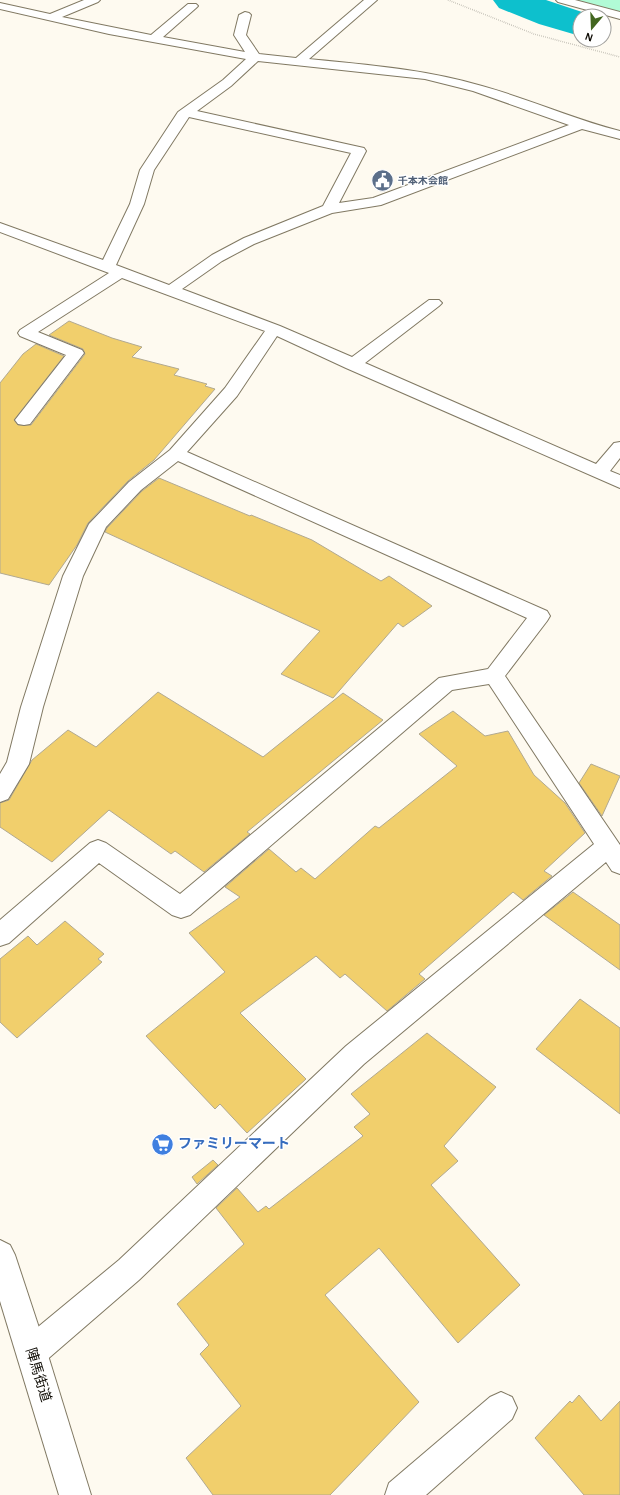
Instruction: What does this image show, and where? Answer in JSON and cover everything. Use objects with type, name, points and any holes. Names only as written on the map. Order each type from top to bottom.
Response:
[{"type":"street","points":[[52,17],[94,0]]},
{"type":"street","points":[[298,62],[371,0]]},
{"type":"street","points":[[562,0],[620,16]]},
{"type":"street","points":[[0,6],[109,30],[256,57],[425,75],[517,101],[581,125],[620,135]]},
{"type":"street","points":[[155,38],[192,6]]},
{"type":"street","points":[[245,15],[240,35],[256,57]]},
{"type":"street","points":[[24,420],[76,352],[26,333],[115,269],[147,170],[183,115],[227,83],[256,57]]},
{"type":"street","points":[[188,112],[204,117],[359,152],[329,209]]},
{"type":"street","points":[[171,290],[217,258],[249,240],[329,209],[376,202],[581,125]]},
{"type":"street","points":[[0,227],[274,329],[352,365],[620,482]]},
{"type":"street","points":[[352,365],[434,303]]},
{"type":"street","points":[[0,793],[18,764],[32,707],[73,576],[98,524],[135,486],[176,454],[231,392],[274,329]]},
{"type":"street","points":[[598,472],[620,447]]},
{"type":"street","points":[[0,935],[98,850],[181,908],[446,682],[494,676],[540,616],[176,454]]},
{"type":"street","points":[[32,1352],[129,1270],[355,1055],[614,855],[494,676]]},
{"type":"street","name":"陣馬街道","points":[[0,1255],[7,1294],[32,1352],[75,1495]]},
{"type":"street","points":[[401,1495],[502,1408]]},
{"type":"path","points":[[448,0],[529,32],[620,57]]},
{"type":"green space","points":[[574,0],[620,0],[620,13],[612,11],[612,8],[602,8]]},
{"type":"building","points":[[69,321],[112,338],[142,347],[132,357],[179,369],[174,375],[207,384],[205,386],[215,389],[154,460],[128,481],[88,523],[77,545],[49,585],[0,573],[0,383],[23,354],[36,344],[64,356],[14,420],[18,425],[31,425],[85,354],[83,349],[49,335]]},
{"type":"building","points":[[159,478],[312,540],[381,581],[389,576],[432,606],[403,627],[398,623],[333,698],[281,674],[320,631],[105,532],[142,491]]},
{"type":"building","points":[[158,692],[263,757],[343,693],[383,720],[247,832],[250,834],[204,872],[175,851],[171,854],[109,810],[52,862],[0,827],[0,803],[9,800],[32,760],[68,730],[96,747]]},
{"type":"building","points":[[453,711],[485,736],[508,731],[534,775],[565,803],[585,833],[544,871],[552,876],[523,900],[513,892],[419,974],[425,979],[387,1011],[345,974],[340,978],[316,956],[240,1013],[306,1079],[247,1133],[220,1104],[215,1109],[146,1036],[225,972],[189,933],[240,897],[225,887],[269,849],[296,872],[301,868],[315,879],[375,826],[379,828],[457,766],[419,734]]},
{"type":"building","points":[[591,764],[620,776],[602,816],[579,783]]},
{"type":"building","points":[[573,892],[620,925],[620,970],[544,915]]},
{"type":"building","points":[[65,921],[104,954],[98,959],[102,962],[17,1038],[0,1022],[0,959],[28,936],[37,945]]},
{"type":"building","points":[[580,999],[620,1028],[620,1114],[536,1049]]},
{"type":"building","points":[[427,1033],[496,1087],[444,1146],[458,1161],[431,1185],[520,1285],[458,1343],[379,1248],[325,1295],[419,1402],[330,1495],[213,1495],[186,1458],[241,1406],[200,1354],[209,1345],[177,1304],[244,1244],[216,1208],[237,1188],[258,1212],[266,1206],[269,1209],[363,1136],[354,1127],[370,1114],[351,1094]]},
{"type":"building","points":[[213,1160],[218,1165],[197,1184],[192,1177]]},
{"type":"building","points":[[579,1395],[601,1421],[620,1401],[620,1495],[584,1495],[535,1438],[570,1401],[572,1403]]},
{"type":"waterway","points":[[512,0],[572,22]]},
{"type":"place","name":"千本木会館","points":[[382,181]]},
{"type":"place","name":"ファミリーマート","points":[[163,1144]]}]
